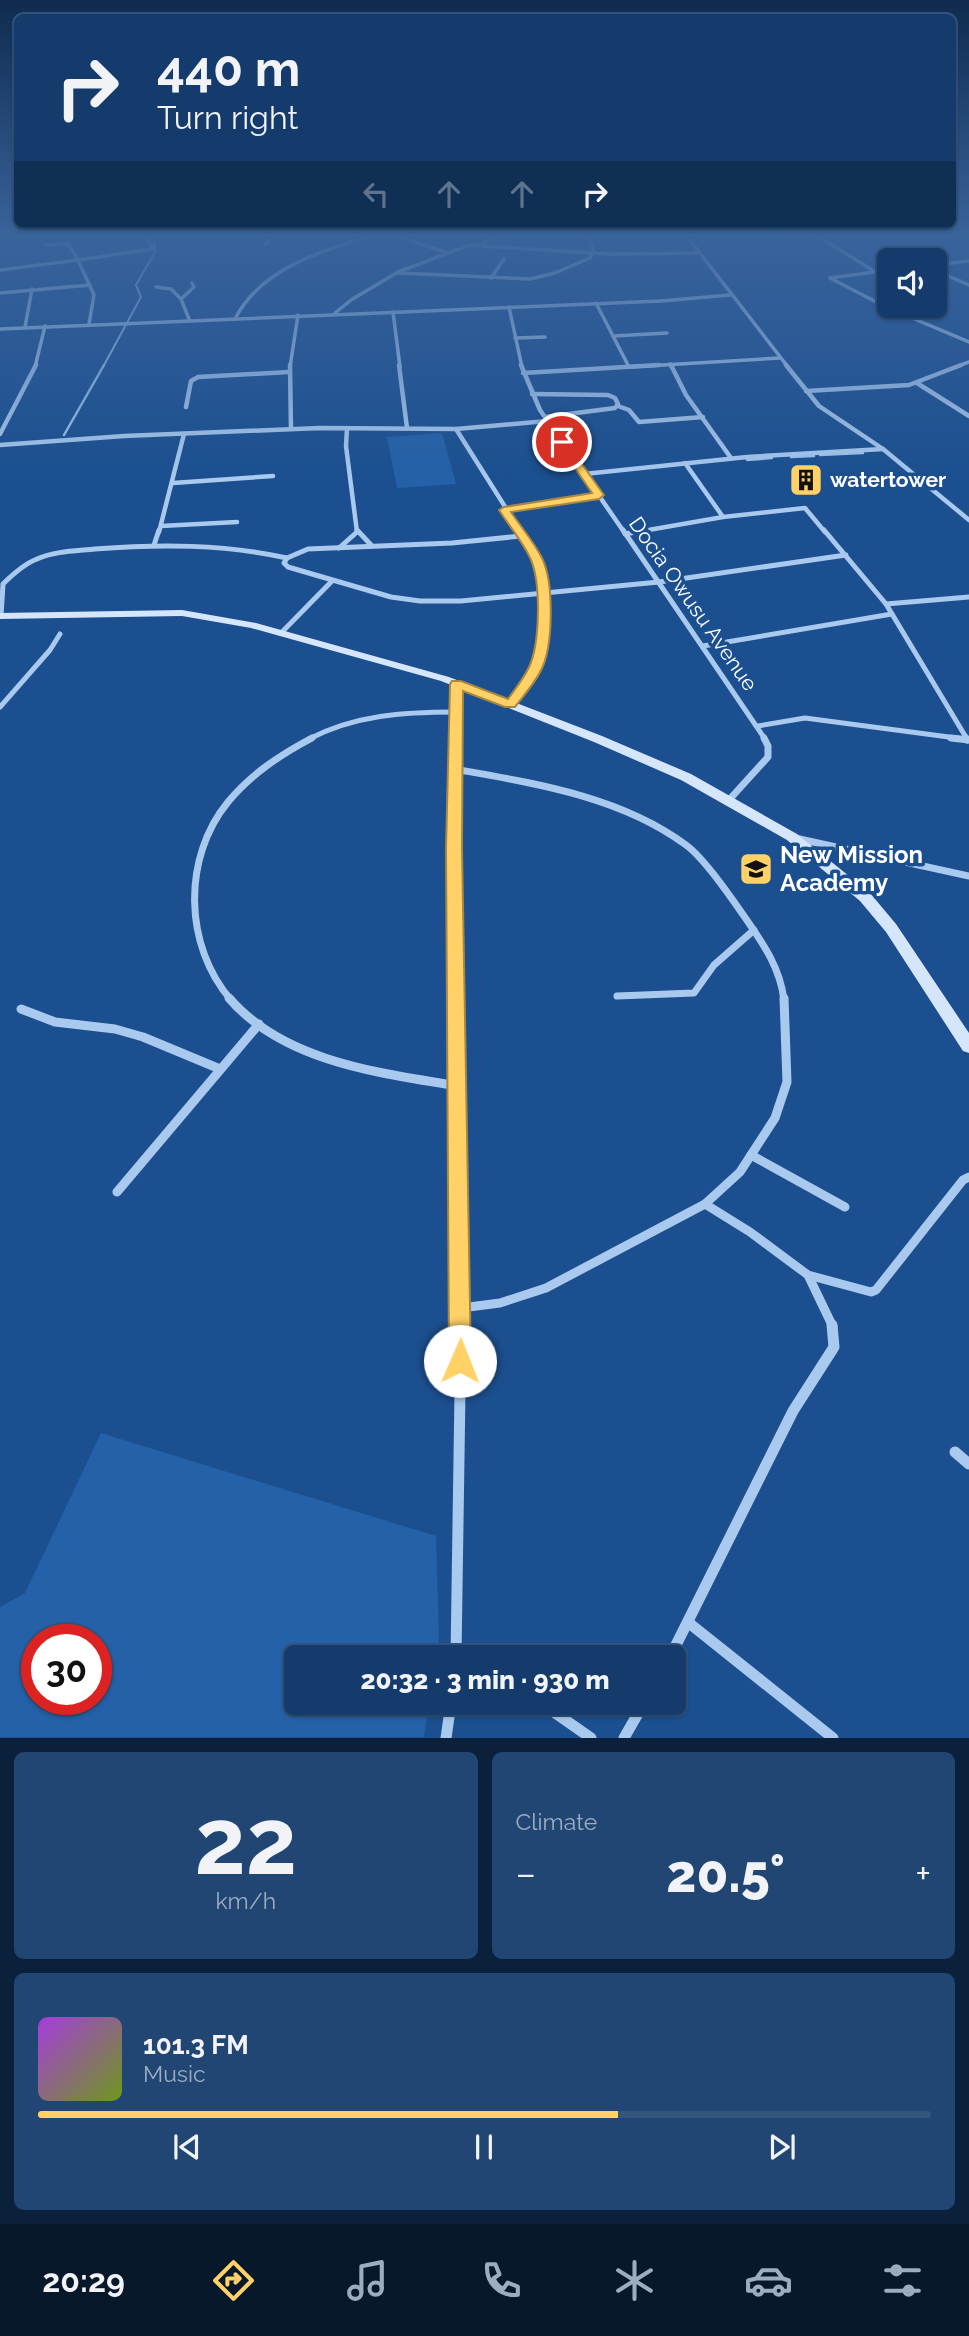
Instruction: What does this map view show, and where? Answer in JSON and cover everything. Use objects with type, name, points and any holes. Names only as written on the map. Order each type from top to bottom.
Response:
[{"type":"street","points":[[25,327],[27,316]]},
{"type":"street","points":[[89,324],[90,316]]},
{"type":"street","points":[[0,329],[264,316]]},
{"type":"street","points":[[291,429],[289,372],[298,316]]},
{"type":"street","points":[[393,316],[407,428]]},
{"type":"street","name":"Docia Owusu Avenue","points":[[511,316],[523,373],[546,419],[758,726],[768,746],[768,757],[729,800]]},
{"type":"street","points":[[602,316],[628,367]]},
{"type":"street","points":[[747,316],[806,391],[840,423],[883,449],[969,520]]},
{"type":"street","points":[[908,316],[969,342]]},
{"type":"street","points":[[0,434],[46,337],[45,326]]},
{"type":"street","points":[[612,337],[667,334]]},
{"type":"street","points":[[515,338],[545,337]]},
{"type":"street","points":[[523,373],[780,358]]},
{"type":"street","points":[[806,391],[892,387],[917,383],[969,362]]},
{"type":"street","points":[[670,364],[686,395],[731,458]]},
{"type":"street","points":[[186,407],[191,381],[198,377],[289,372]]},
{"type":"street","points":[[917,383],[969,416]]},
{"type":"street","points":[[532,394],[608,395],[615,398],[618,406]]},
{"type":"street","points":[[0,445],[291,429],[456,429],[546,419],[618,406],[627,408],[642,422],[703,417]]},
{"type":"street","points":[[347,428],[346,446],[356,532],[372,547]]},
{"type":"street","points":[[456,429],[504,510],[536,556],[541,572],[545,596],[540,655],[529,681],[510,705]]},
{"type":"street","points":[[155,545],[184,433]]},
{"type":"street","points":[[584,474],[731,458],[883,449]]},
{"type":"street","points":[[685,463],[723,517]]},
{"type":"street","points":[[173,483],[273,476]]},
{"type":"street","points":[[504,510],[599,495]]},
{"type":"street","points":[[625,534],[723,517],[803,507],[886,604],[968,740]]},
{"type":"street","points":[[161,526],[237,522]]},
{"type":"street","points":[[339,548],[356,532]]},
{"type":"street","points":[[521,536],[452,543],[305,550],[287,558],[218,546],[155,545],[40,558],[13,573],[3,584],[0,616],[181,613],[281,633],[457,684],[598,739],[729,800],[792,838],[843,877],[874,907],[915,963],[969,1046]]},
{"type":"street","points":[[287,558],[284,563],[288,567],[391,597],[421,601],[461,601],[545,596],[846,555]]},
{"type":"street","points":[[281,633],[332,581]]},
{"type":"street","points":[[886,604],[969,597]]},
{"type":"street","points":[[703,646],[892,614]]},
{"type":"street","points":[[0,707],[50,650],[60,634]]},
{"type":"street","points":[[457,684],[454,769],[461,1308],[457,1645]]},
{"type":"street","points":[[455,712],[391,713],[355,721],[322,733],[254,773],[230,798],[213,823],[197,860],[194,902],[198,943],[206,965],[222,990],[259,1024],[292,1042],[334,1059],[405,1077],[458,1086]]},
{"type":"street","points":[[758,726],[806,718],[968,740]]},
{"type":"street","points":[[454,769],[573,793],[639,817],[662,829],[698,856],[775,961],[781,980],[788,1056],[787,1082],[782,1102],[740,1172],[705,1204],[546,1288],[500,1303],[461,1308]]},
{"type":"street","points":[[792,838],[969,876]]},
{"type":"street","points":[[617,996],[697,992],[714,965],[754,930]]},
{"type":"street","points":[[21,1009],[55,1022],[115,1029],[143,1037],[220,1069]]},
{"type":"street","points":[[117,1192],[259,1024]]},
{"type":"street","points":[[751,1155],[845,1207]]},
{"type":"street","points":[[705,1204],[750,1232],[808,1275],[863,1292],[876,1290],[963,1180],[969,1177]]},
{"type":"street","points":[[677,1645],[793,1411],[834,1347],[833,1328],[808,1275]]},
{"type":"street","points":[[955,1452],[969,1464]]},
{"type":"street","points":[[689,1623],[833,1738]]},
{"type":"street","points":[[446,1738],[449,1715]]},
{"type":"street","points":[[558,1715],[591,1738]]},
{"type":"street","points":[[624,1738],[637,1715]]},
{"type":"shaded area","points":[[442,433],[456,484],[397,488],[387,437]]},
{"type":"shaded area","points":[[101,1433],[436,1536],[438,1645],[284,1645],[284,1715],[427,1715],[424,1737],[0,1737],[0,1607],[25,1593]]},
{"type":"waterway","points":[[103,367],[131,316]]},
{"type":"waterway","points":[[64,435],[104,365]]},
{"type":"waterway","points":[[820,455],[863,453]]},
{"type":"waterway","points":[[791,457],[814,456]]},
{"type":"waterway","points":[[747,460],[772,458]]},
{"type":"place","name":"watertower","points":[[806,480]]},
{"type":"place","name":"New Mission Academy","points":[[756,869]]},
{"type":"route","points":[[460,1361],[454,848],[457,684],[510,705],[535,669],[540,655],[544,617],[545,596],[541,572],[536,556],[504,510],[599,495],[562,442]]}]
